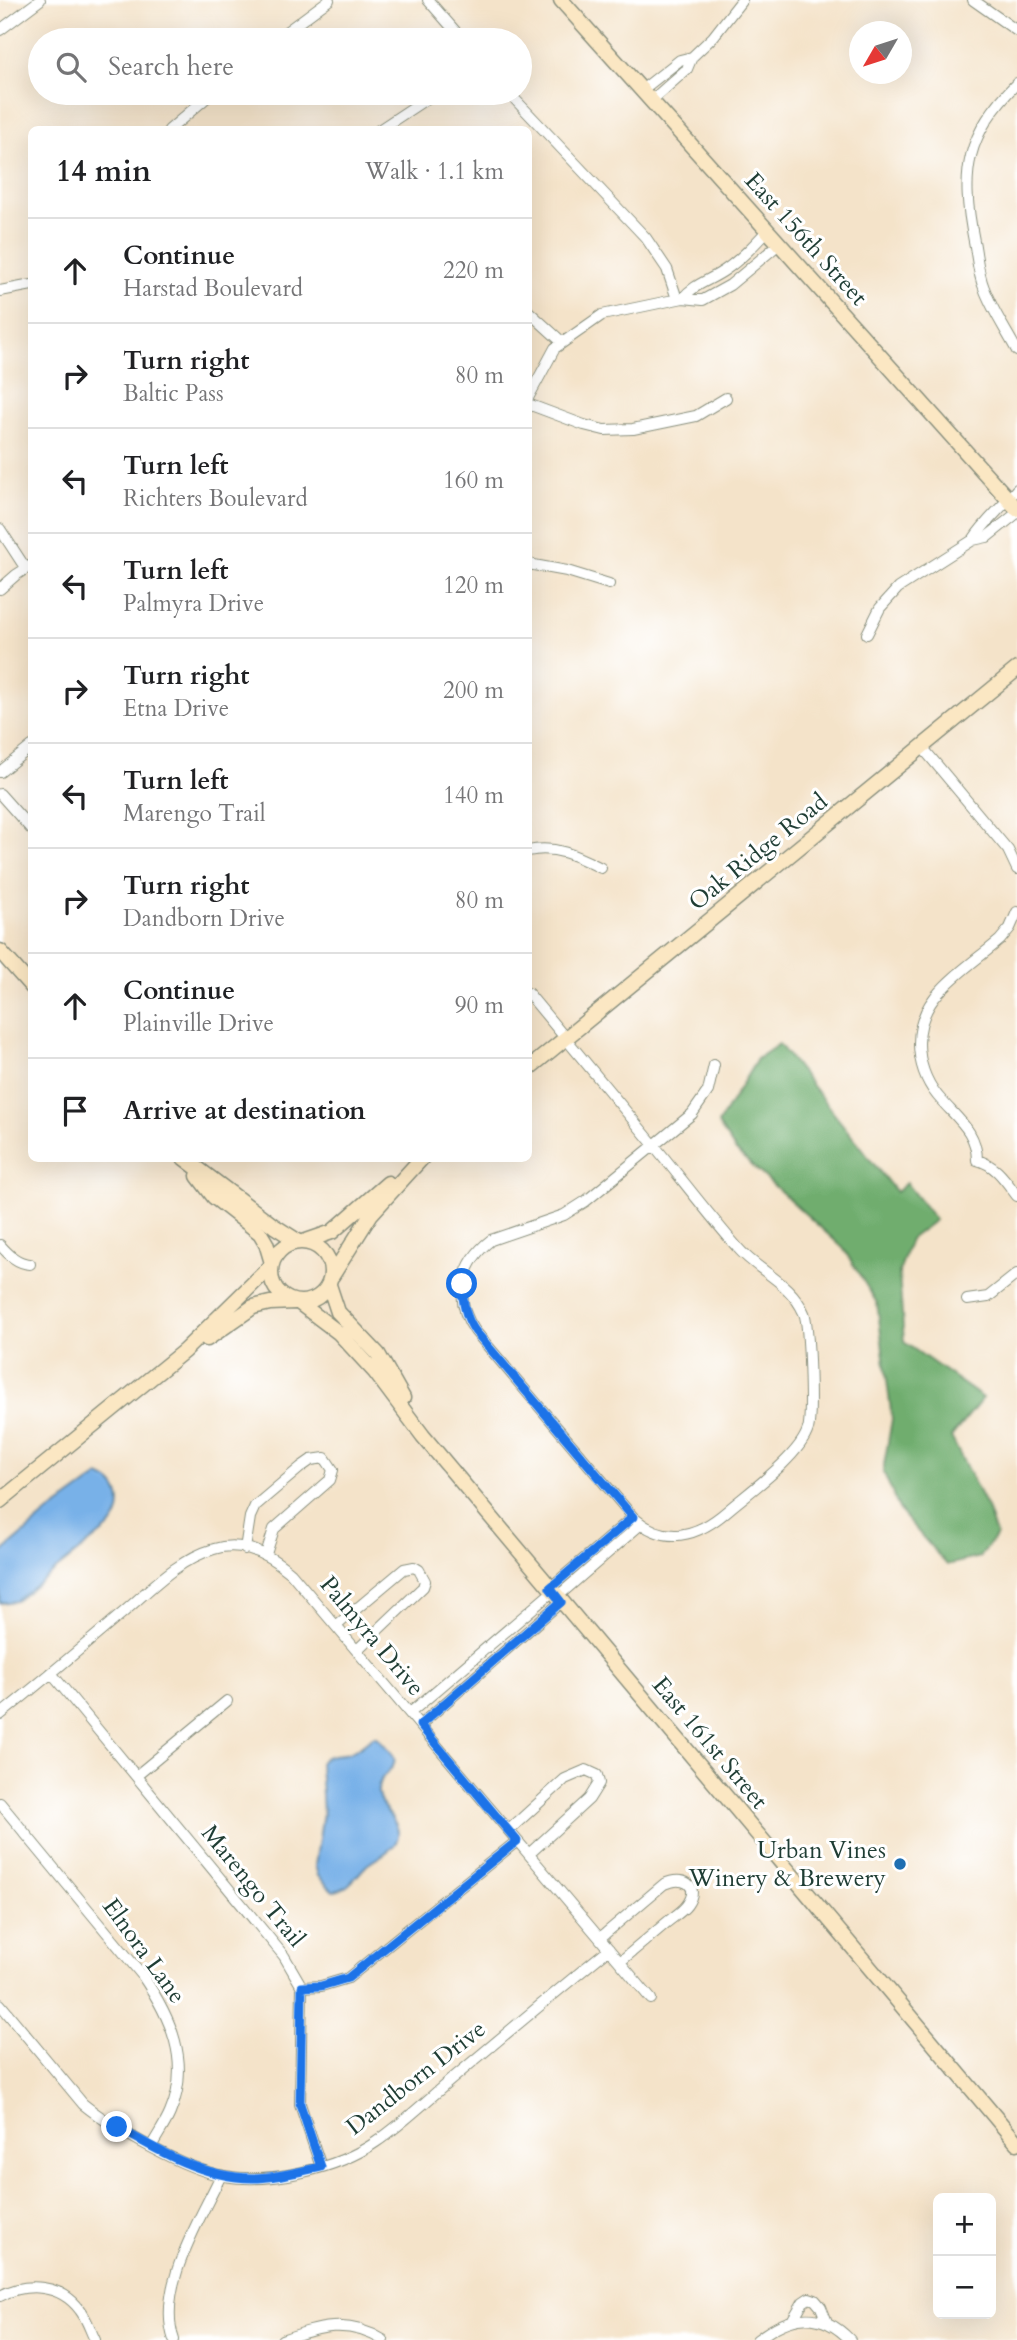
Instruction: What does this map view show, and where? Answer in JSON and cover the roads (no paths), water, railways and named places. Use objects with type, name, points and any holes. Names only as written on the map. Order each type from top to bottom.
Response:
[{"type":"street","points":[[2,24],[40,0]]},
{"type":"street","points":[[291,28],[329,0]]},
{"type":"street","points":[[428,0],[452,28]]},
{"type":"street","name":"East 156th Street","points":[[561,0],[1015,503]]},
{"type":"street","points":[[647,95],[687,69],[692,57],[713,37],[742,0]]},
{"type":"street","points":[[973,0],[1017,31]]},
{"type":"street","points":[[1017,83],[991,112],[974,143],[968,162],[966,188],[983,287],[1017,351]]},
{"type":"street","points":[[174,126],[198,105]]},
{"type":"street","points":[[385,126],[417,105]]},
{"type":"street","points":[[520,105],[646,238],[667,270],[680,299]]},
{"type":"street","points":[[680,299],[690,288],[726,270],[768,231]]},
{"type":"street","points":[[532,391],[555,348],[602,315],[680,299],[702,300],[721,290],[779,244]]},
{"type":"street","points":[[0,291],[28,286]]},
{"type":"street","points":[[532,315],[562,342]]},
{"type":"street","points":[[532,406],[584,425],[604,430],[623,430],[683,421],[726,398]]},
{"type":"street","points":[[973,540],[981,527],[1015,503]]},
{"type":"street","points":[[867,634],[880,608],[898,588],[973,540],[987,537],[1015,503]]},
{"type":"street","points":[[0,529],[28,566]]},
{"type":"street","points":[[532,565],[567,571],[609,584]]},
{"type":"street","points":[[0,589],[28,568]]},
{"type":"street","name":"Oak Ridge Road","points":[[532,1066],[1017,669]]},
{"type":"street","points":[[922,747],[1008,850],[1017,869]]},
{"type":"street","points":[[0,772],[28,749]]},
{"type":"street","points":[[0,794],[28,826]]},
{"type":"street","points":[[532,850],[570,852],[600,868]]},
{"type":"street","points":[[1017,912],[1010,928],[1000,940],[933,999],[920,1031],[919,1053],[923,1073],[933,1091],[976,1142],[977,1160],[989,1163],[995,1168],[1017,1196]]},
{"type":"street","points":[[0,951],[28,982]]},
{"type":"street","points":[[532,998],[566,1039],[653,1145],[739,1250],[790,1290],[805,1315],[810,1393],[808,1429],[796,1451],[714,1523],[687,1535],[672,1535],[657,1532],[637,1520],[475,1331],[467,1319],[462,1284],[473,1258],[491,1240],[564,1215],[586,1201],[653,1145],[692,1114],[708,1091],[714,1065]]},
{"type":"street","points":[[187,1162],[215,1197],[260,1233],[266,1243],[272,1265],[273,1283],[278,1292],[297,1302]]},
{"type":"street","points":[[189,1162],[264,1219],[301,1242],[321,1249],[328,1257],[330,1280]]},
{"type":"street","points":[[0,1501],[184,1351],[272,1265],[284,1247],[335,1230],[415,1162]]},
{"type":"street","points":[[184,1351],[198,1346],[253,1307],[315,1300],[371,1214],[416,1162]]},
{"type":"street","points":[[0,1245],[11,1257],[30,1264]]},
{"type":"street","points":[[967,1300],[988,1297],[1017,1274]]},
{"type":"street","name":"East 161st Street","points":[[330,1280],[338,1312],[378,1354],[423,1436]]},
{"type":"street","name":"East 161st Street","points":[[297,1302],[339,1333],[375,1372],[423,1436],[555,1595],[1017,2143]]},
{"type":"street","points":[[246,1549],[250,1517],[255,1506],[301,1466],[311,1460],[325,1458],[333,1470],[330,1480],[274,1529],[266,1554]]},
{"type":"street","points":[[420,1725],[637,1520]]},
{"type":"street","name":"Palmyra Drive","points":[[2,1710],[51,1673],[179,1565],[212,1549],[229,1547],[266,1554],[291,1573],[651,1998]]},
{"type":"street","points":[[336,1626],[404,1569],[414,1567],[419,1570],[425,1581],[423,1587],[357,1650]]},
{"type":"street","points":[[410,1713],[555,1595]]},
{"type":"street","name":"Marengo Trail","points":[[51,1673],[285,1956],[302,1987],[300,2104],[321,2167]]},
{"type":"street","points":[[136,1776],[227,1701]]},
{"type":"street","points":[[509,1830],[565,1779],[586,1770],[597,1775],[599,1783],[590,1799],[528,1854]]},
{"type":"street","name":"Elnora Lane","points":[[0,1803],[142,1975],[162,2004],[171,2023],[178,2060],[176,2091],[170,2113],[151,2147]]},
{"type":"street","points":[[302,1987],[321,1986],[348,1978],[517,1841]]},
{"type":"street","points":[[600,1938],[664,1884],[675,1879],[684,1880],[688,1884],[691,1892],[685,1907],[620,1962]]},
{"type":"street","name":"Dandborn Drive","points":[[0,2004],[83,2104],[98,2116],[151,2147],[221,2175],[277,2177],[321,2167],[375,2143],[609,1949]]},
{"type":"street","points":[[174,2340],[169,2326],[171,2291],[183,2256],[221,2175]]},
{"type":"street","points":[[0,2296],[27,2286],[63,2294],[80,2310],[95,2340]]},
{"type":"street","points":[[793,2319],[803,2302],[809,2298],[821,2307],[827,2322]]},
{"type":"street","points":[[757,2340],[774,2327],[793,2319],[819,2319],[850,2340]]},
{"type":"street","points":[[282,2340],[331,2326],[341,2326],[365,2331],[383,2340]]},
{"type":"water","points":[[99,1476],[113,1485],[119,1497],[119,1512],[111,1526],[16,1601],[0,1603],[0,1554],[49,1512]]},
{"type":"water","points":[[375,1736],[393,1756],[392,1768],[379,1784],[378,1793],[379,1799],[397,1826],[398,1838],[392,1848],[366,1866],[348,1885],[333,1891],[318,1876],[315,1865],[323,1813],[320,1763],[326,1757],[351,1752]]},
{"type":"place","name":"Urban Vines Winery & Brewery","points":[[900,1864]]}]
